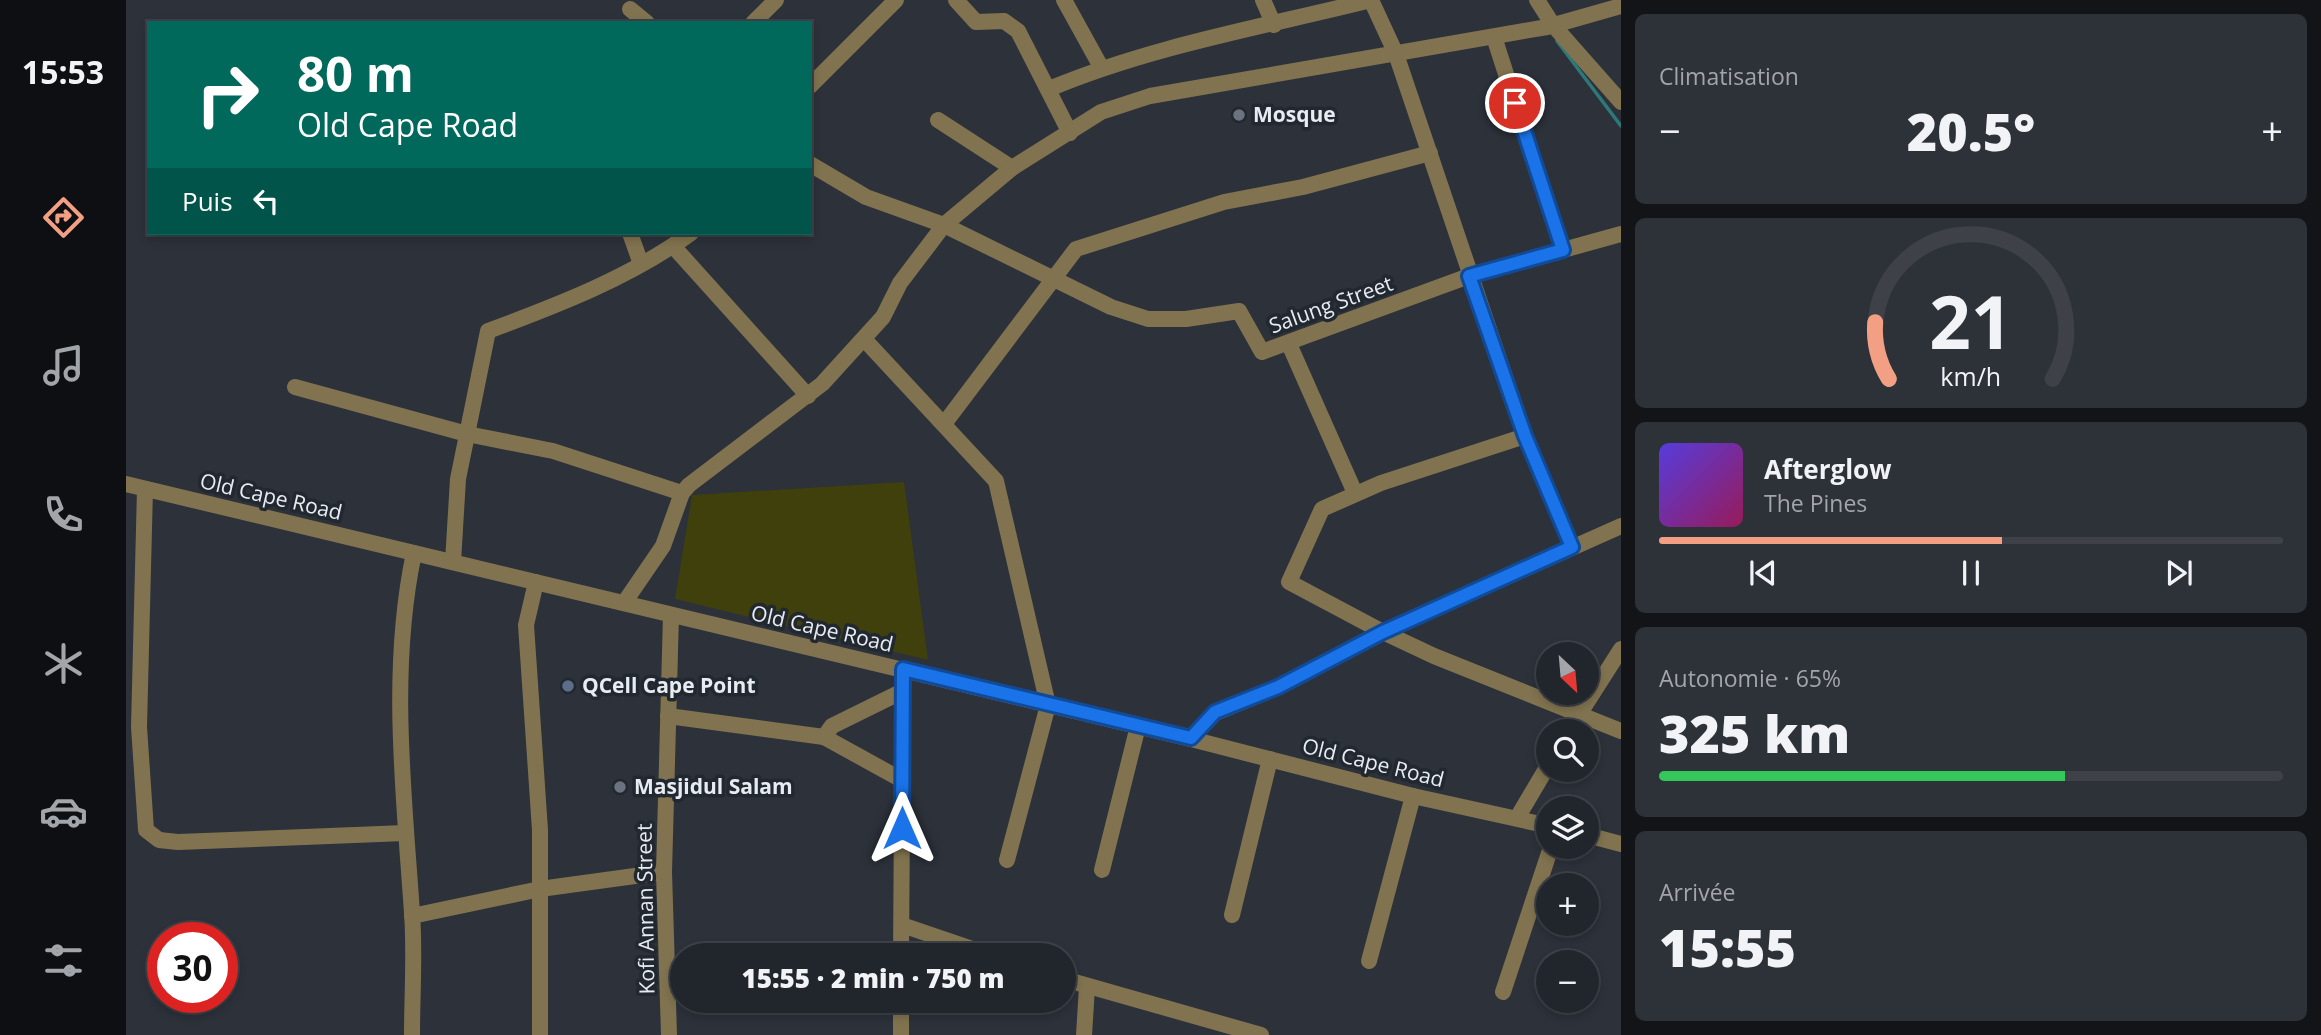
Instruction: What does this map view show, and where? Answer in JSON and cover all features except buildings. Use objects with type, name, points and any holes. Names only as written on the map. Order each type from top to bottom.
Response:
[{"type":"street","points":[[755,21],[776,0]]},
{"type":"street","points":[[956,0],[976,22],[1009,23],[1028,47],[1070,133]]},
{"type":"street","points":[[1064,0],[1101,67]]},
{"type":"street","points":[[1263,0],[1274,24]]},
{"type":"street","points":[[1049,89],[1101,67],[1371,0],[1396,54],[1525,436],[1572,547]]},
{"type":"street","points":[[1537,0],[1553,25],[1621,102]]},
{"type":"street","points":[[812,84],[888,3]]},
{"type":"street","points":[[624,603],[663,546],[682,493],[707,469],[808,396],[864,339],[883,317],[900,283],[944,225],[1012,168],[1101,112],[1150,96],[1494,37],[1553,25],[1621,6]]},
{"type":"street","points":[[631,9],[645,21]]},
{"type":"street","points":[[1494,37],[1563,250]]},
{"type":"street","points":[[938,120],[1012,168]]},
{"type":"street","points":[[944,424],[1076,249],[1224,202],[1303,187],[1430,153]]},
{"type":"street","name":"Salung Street","points":[[812,165],[866,197],[944,225],[1111,307],[1148,319],[1186,319],[1239,311],[1262,352],[1469,276],[1621,234]]},
{"type":"street","points":[[631,235],[640,264]]},
{"type":"street","points":[[453,562],[454,510],[488,331],[562,304],[673,246],[688,235]]},
{"type":"street","points":[[673,246],[808,396]]},
{"type":"street","points":[[864,339],[996,481],[1048,705],[1007,860]]},
{"type":"street","points":[[1289,344],[1355,493]]},
{"type":"street","points":[[295,387],[467,434],[553,451],[682,493]]},
{"type":"street","points":[[1525,436],[1355,493],[1322,509],[1289,582],[1434,656],[1580,712],[1621,731]]},
{"type":"street","name":"Old Cape Road","points":[[126,484],[1191,738],[1413,796],[1536,823]]},
{"type":"street","points":[[145,489],[139,727],[146,830],[159,840],[178,842],[405,833]]},
{"type":"street","points":[[1191,738],[1215,712],[1278,687],[1383,632],[1621,526]]},
{"type":"street","points":[[412,1035],[412,916],[402,770],[403,617],[414,553]]},
{"type":"street","points":[[536,582],[526,625],[540,830],[540,1035]]},
{"type":"street","name":"Kofi Annan Street","points":[[669,1035],[664,872],[671,615]]},
{"type":"street","points":[[1576,719],[1621,649]]},
{"type":"street","points":[[901,943],[903,669]]},
{"type":"street","points":[[824,737],[832,726],[903,691]]},
{"type":"street","points":[[668,716],[824,737],[902,780]]},
{"type":"street","points":[[1102,870],[1138,726]]},
{"type":"street","points":[[1232,915],[1270,759]]},
{"type":"street","points":[[1517,818],[1538,782]]},
{"type":"street","points":[[1369,961],[1413,796]]},
{"type":"street","points":[[1599,838],[1621,844]]},
{"type":"street","points":[[1503,992],[1546,859]]},
{"type":"street","points":[[412,916],[540,889],[664,872]]},
{"type":"street","points":[[902,925],[955,943]]},
{"type":"street","points":[[1076,983],[1261,1035]]},
{"type":"street","points":[[1084,1035],[1087,987]]},
{"type":"street","points":[[901,1013],[901,1035]]},
{"type":"shaded area","points":[[904,482],[928,660],[675,599],[692,495]]},
{"type":"waterway","points":[[1557,41],[1621,126]]},
{"type":"place","name":"Mosque","points":[[1239,115]]},
{"type":"place","name":"QCell Cape Point","points":[[568,686]]},
{"type":"place","name":"Masjidul Salam","points":[[620,787]]},
{"type":"route","points":[[902,828],[903,669],[1191,738],[1215,712],[1278,687],[1383,632],[1572,547],[1525,436],[1469,276],[1563,250],[1515,103]]}]
